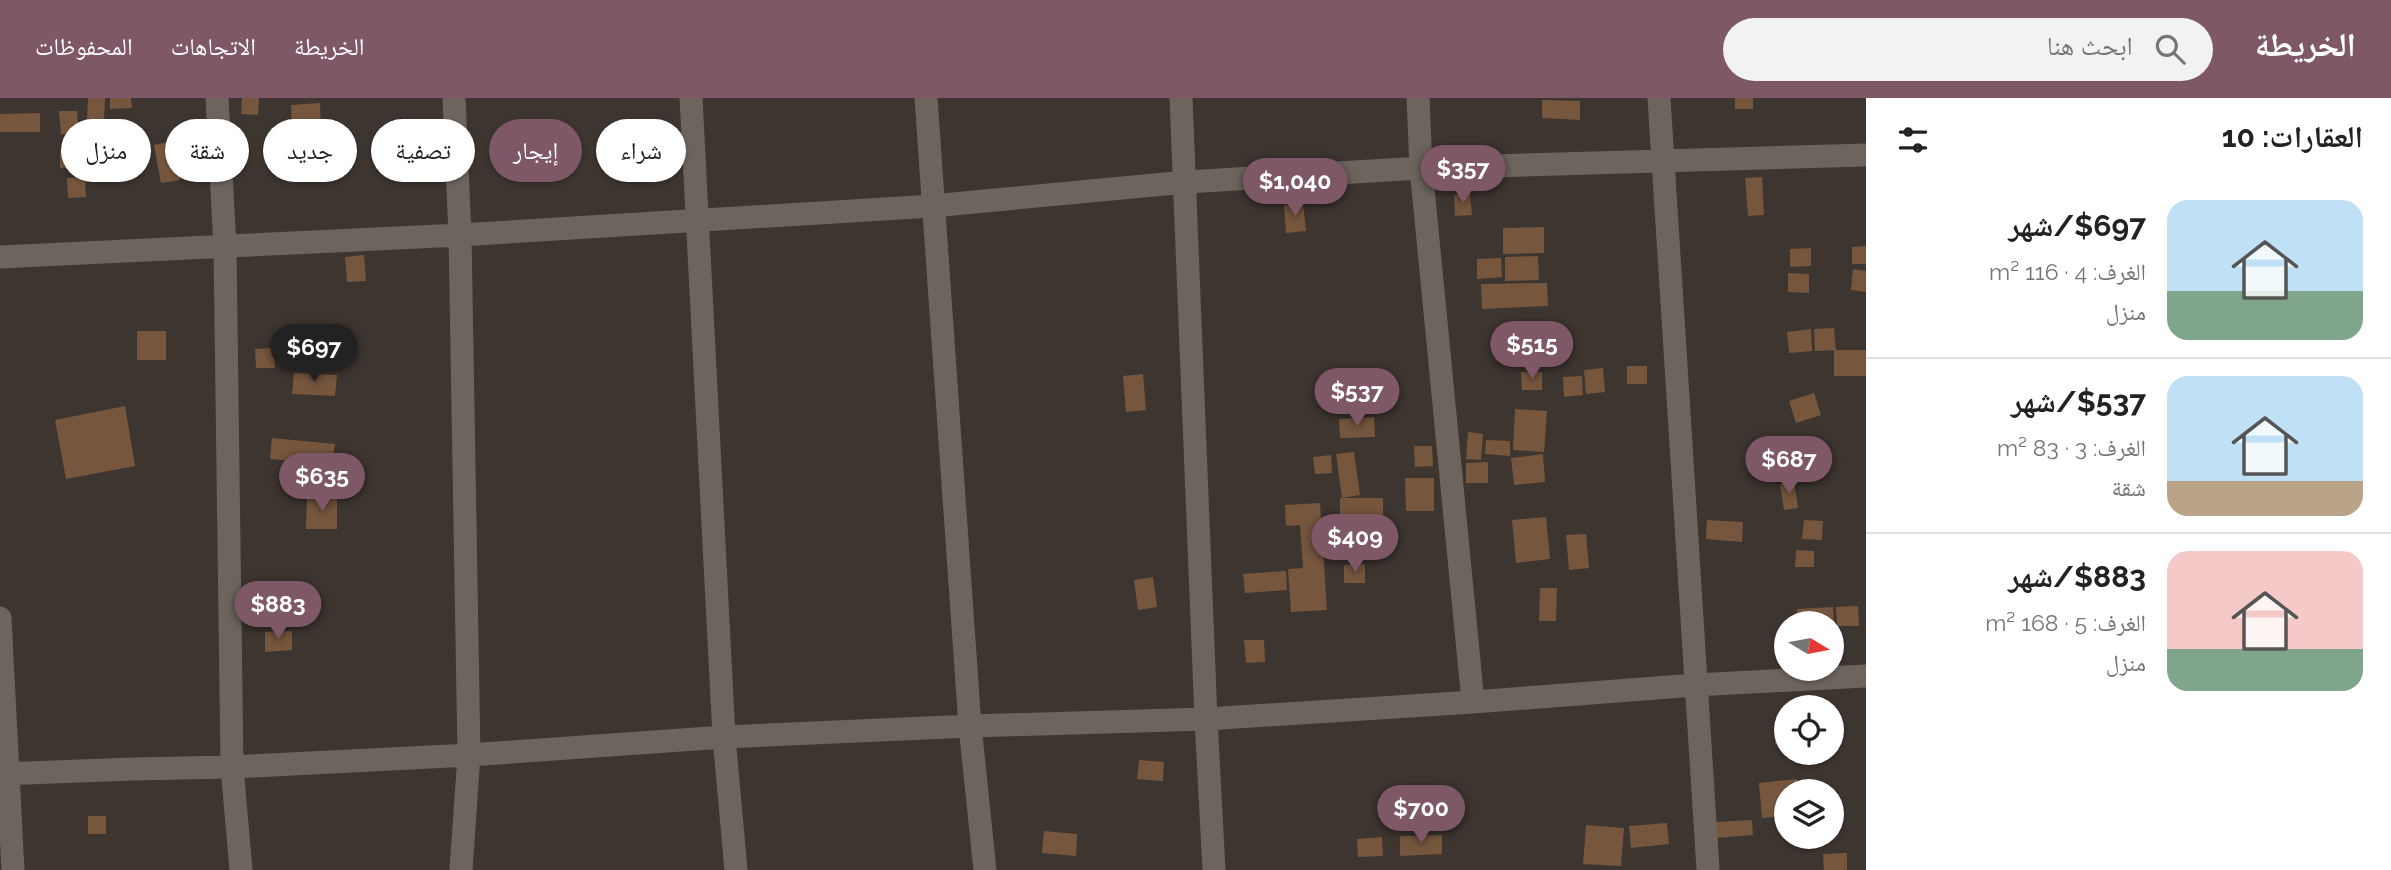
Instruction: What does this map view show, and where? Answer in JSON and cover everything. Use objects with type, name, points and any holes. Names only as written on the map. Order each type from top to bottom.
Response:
[{"type":"street","points":[[217,98],[225,247],[232,767],[241,870]]},
{"type":"street","points":[[454,98],[460,234],[469,755],[461,870]]},
{"type":"street","points":[[691,98],[724,737],[736,870]]},
{"type":"street","points":[[926,98],[970,726],[985,870]]},
{"type":"street","points":[[1181,98],[1214,870]]},
{"type":"street","points":[[1418,98],[1421,168],[1473,702]]},
{"type":"street","points":[[1659,98],[1708,870]]},
{"type":"street","points":[[0,257],[225,247],[932,206],[1186,182],[1421,168],[1866,155]]},
{"type":"street","points":[[0,618],[4,774],[13,870]]},
{"type":"street","points":[[4,774],[232,767],[469,755],[724,737],[1206,719],[1695,685],[1866,676]]},
{"type":"building","points":[[88,98],[105,98],[104,119],[87,119]]},
{"type":"building","points":[[110,98],[131,98],[132,108],[110,109]]},
{"type":"building","points":[[242,98],[259,98],[258,115],[241,114]]},
{"type":"building","points":[[1735,98],[1753,98],[1753,109],[1735,109]]},
{"type":"building","points":[[1542,100],[1580,101],[1580,120],[1542,118]]},
{"type":"building","points":[[320,103],[321,119],[292,119],[291,105]]},
{"type":"building","points":[[59,111],[77,111],[78,119],[61,119],[61,134]]},
{"type":"building","points":[[40,113],[40,132],[0,132],[0,114]]},
{"type":"building","points":[[165,143],[165,182],[167,182],[161,183],[154,145]]},
{"type":"building","points":[[1762,177],[1764,215],[1748,216],[1745,178]]},
{"type":"building","points":[[67,182],[85,182],[86,197],[68,198]]},
{"type":"building","points":[[1470,194],[1472,215],[1455,216],[1454,195]]},
{"type":"building","points":[[1303,203],[1306,231],[1286,233],[1284,205]]},
{"type":"building","points":[[1544,227],[1544,253],[1503,254],[1503,228]]},
{"type":"building","points":[[1866,246],[1866,264],[1852,264],[1852,247]]},
{"type":"building","points":[[1811,248],[1811,266],[1790,267],[1790,249]]},
{"type":"building","points":[[364,255],[366,281],[347,282],[345,257]]},
{"type":"building","points":[[1538,256],[1539,280],[1505,281],[1505,257]]},
{"type":"building","points":[[1501,258],[1502,277],[1477,279],[1477,259]]},
{"type":"building","points":[[1853,269],[1866,271],[1866,292],[1851,290]]},
{"type":"building","points":[[1788,273],[1809,274],[1809,293],[1788,292]]},
{"type":"building","points":[[1547,283],[1548,306],[1482,309],[1481,284]]},
{"type":"building","points":[[1834,328],[1836,350],[1815,351],[1814,329]]},
{"type":"building","points":[[1811,329],[1812,351],[1789,353],[1787,332]]},
{"type":"building","points":[[137,331],[166,331],[166,360],[137,360]]},
{"type":"building","points":[[274,348],[275,368],[256,368],[255,349]]},
{"type":"building","points":[[1834,350],[1866,350],[1866,376],[1834,376]]},
{"type":"building","points":[[1627,366],[1647,366],[1647,384],[1627,384]]},
{"type":"building","points":[[1603,368],[1605,392],[1586,394],[1584,370]]},
{"type":"building","points":[[1521,372],[1542,372],[1542,390],[1522,390]]},
{"type":"building","points":[[294,373],[337,375],[335,396],[292,394]]},
{"type":"building","points":[[1143,374],[1146,410],[1126,412],[1123,376]]},
{"type":"building","points":[[1582,376],[1583,395],[1564,397],[1563,377]]},
{"type":"building","points":[[1814,393],[1821,415],[1796,423],[1789,401]]},
{"type":"building","points":[[125,406],[135,466],[66,479],[55,420]]},
{"type":"building","points":[[1515,409],[1547,411],[1544,452],[1513,450]]},
{"type":"building","points":[[1374,417],[1375,437],[1340,438],[1339,419]]},
{"type":"building","points":[[1468,432],[1483,434],[1481,460],[1466,459]]},
{"type":"building","points":[[272,438],[335,444],[330,482],[312,481],[314,463],[270,459]]},
{"type":"building","points":[[1486,440],[1510,441],[1510,456],[1485,454]]},
{"type":"building","points":[[1414,446],[1432,446],[1433,466],[1415,467]]},
{"type":"building","points":[[1354,452],[1360,495],[1342,498],[1336,454]]},
{"type":"building","points":[[1543,454],[1545,482],[1514,485],[1511,458]]},
{"type":"building","points":[[1331,455],[1332,473],[1315,474],[1313,457]]},
{"type":"building","points":[[1488,462],[1488,483],[1466,483],[1466,463]]},
{"type":"building","points":[[1405,478],[1434,478],[1434,511],[1406,511]]},
{"type":"building","points":[[1794,481],[1798,508],[1784,510],[1780,484]]},
{"type":"building","points":[[307,497],[337,497],[337,529],[306,529]]},
{"type":"building","points":[[1340,498],[1383,498],[1383,515],[1340,515]]},
{"type":"building","points":[[1320,503],[1327,610],[1291,612],[1288,569],[1303,568],[1300,525],[1286,526],[1285,505]]},
{"type":"building","points":[[1546,517],[1550,559],[1516,563],[1512,520]]},
{"type":"building","points":[[1707,520],[1743,522],[1742,542],[1706,539]]},
{"type":"building","points":[[1804,520],[1823,521],[1822,540],[1802,539]]},
{"type":"building","points":[[1586,534],[1589,568],[1569,570],[1566,535]]},
{"type":"building","points":[[1796,550],[1814,551],[1814,567],[1795,567]]},
{"type":"building","points":[[1365,564],[1365,583],[1344,583],[1344,565]]},
{"type":"building","points":[[1286,571],[1287,590],[1245,593],[1243,574]]},
{"type":"building","points":[[1153,577],[1157,607],[1138,610],[1134,580]]},
{"type":"building","points":[[1540,588],[1557,588],[1556,621],[1539,621]]},
{"type":"building","points":[[284,598],[312,599],[311,619],[284,618]]},
{"type":"building","points":[[1858,606],[1859,626],[1844,626],[1844,611],[1836,611],[1836,607]]},
{"type":"building","points":[[1833,607],[1833,611],[1797,611]]},
{"type":"building","points":[[292,631],[292,650],[265,652],[265,632]]},
{"type":"building","points":[[1244,640],[1264,640],[1265,662],[1246,663]]},
{"type":"building","points":[[1139,760],[1164,762],[1163,781],[1137,779]]},
{"type":"building","points":[[1774,781],[1774,817],[1762,818],[1759,783]]},
{"type":"building","points":[[88,816],[106,816],[106,834],[88,834]]},
{"type":"building","points":[[1752,820],[1753,835],[1717,838],[1716,822]]},
{"type":"building","points":[[1667,823],[1669,844],[1631,848],[1629,826]]},
{"type":"building","points":[[1586,825],[1624,828],[1621,866],[1583,864]]},
{"type":"building","points":[[1044,831],[1077,834],[1076,856],[1042,853]]},
{"type":"building","points":[[1442,835],[1442,854],[1400,856],[1400,836]]},
{"type":"building","points":[[1382,837],[1383,856],[1358,857],[1357,839]]},
{"type":"building","points":[[1847,853],[1847,870],[1824,870],[1823,854]]}]
